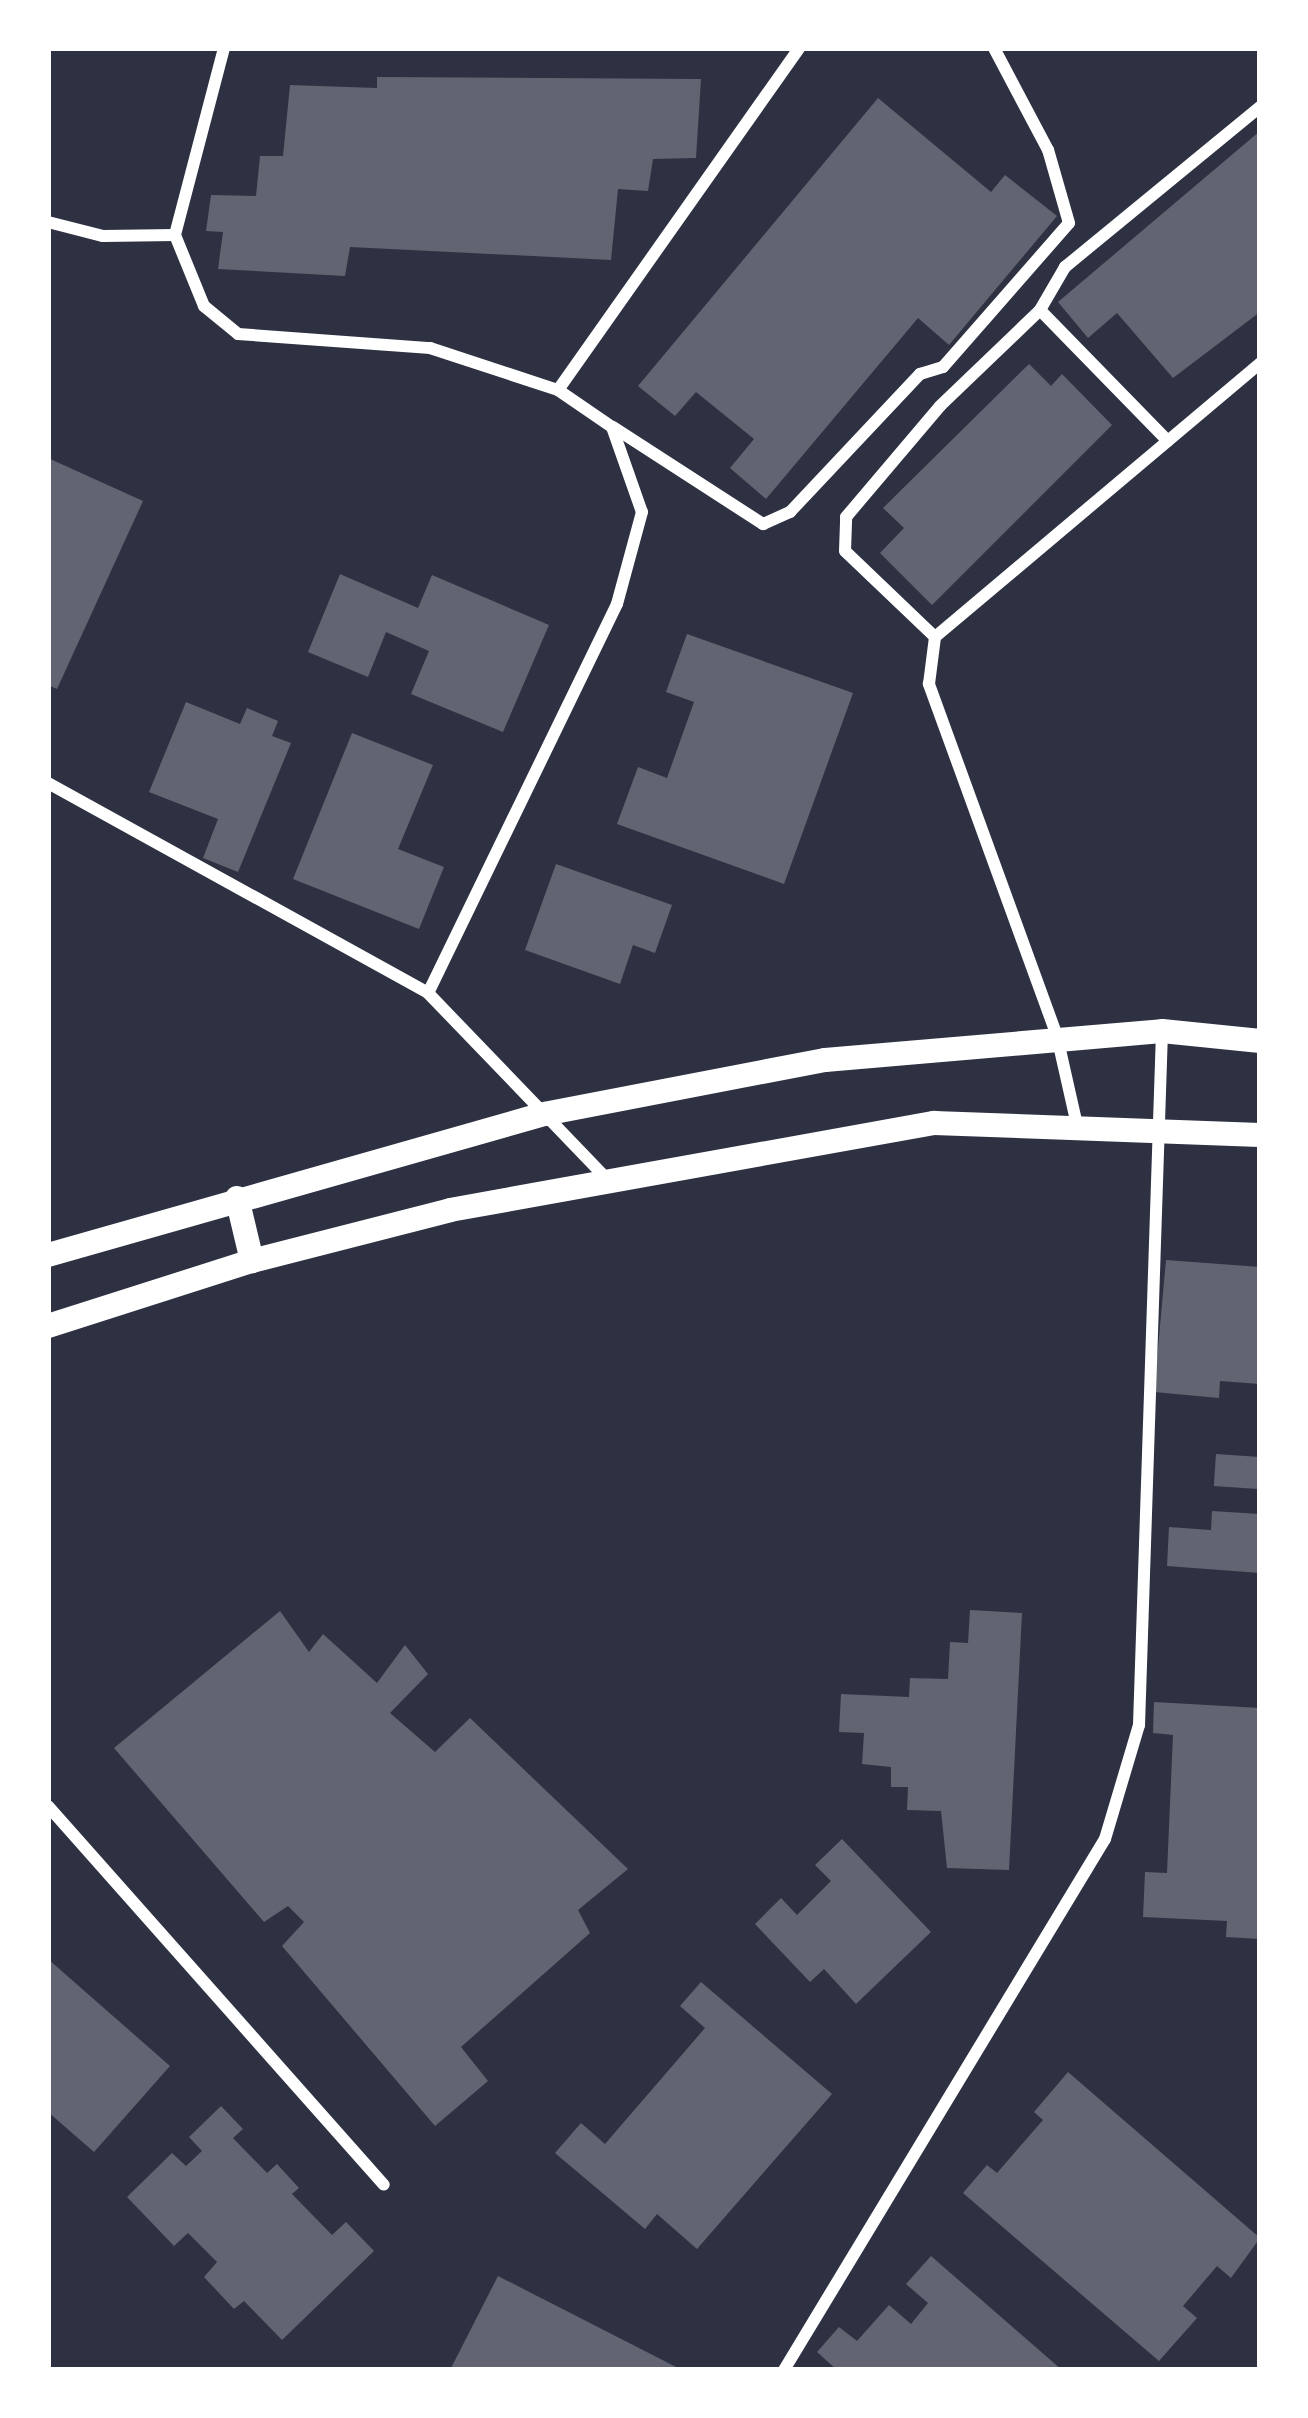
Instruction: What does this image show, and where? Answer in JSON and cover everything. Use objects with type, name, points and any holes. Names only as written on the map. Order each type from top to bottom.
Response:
[{"type":"main road","points":[[48,1256],[237,1198],[544,1114],[825,1060],[1057,1036],[1162,1031],[1260,1041]]},
{"type":"main road","points":[[48,1326],[252,1261],[450,1210],[614,1186],[934,1123],[1260,1135]]},
{"type":"main road","points":[[237,1198],[252,1261]]},
{"type":"street","points":[[224,48],[175,235],[204,306],[238,334],[430,348],[557,390],[763,524],[790,512],[920,374],[943,367],[1069,223],[1048,150],[994,48]]},
{"type":"street","points":[[557,390],[799,48]]},
{"type":"street","points":[[935,637],[845,551],[847,517],[940,406],[1040,310],[1064,267],[1260,107]]},
{"type":"street","points":[[48,222],[103,236],[175,235]]},
{"type":"street","points":[[1040,310],[1168,441]]},
{"type":"street","points":[[1077,1125],[1057,1036],[928,685],[935,637],[1260,363]]},
{"type":"street","points":[[428,994],[634,560],[642,512],[612,427]]},
{"type":"street","points":[[48,783],[428,994],[614,1186]]},
{"type":"street","points":[[784,2370],[1112,1816],[1139,1725],[1162,1031]]},
{"type":"street","points":[[48,1806],[383,2185]]},
{"type":"building","points":[[377,77],[701,79],[696,158],[653,159],[648,191],[618,189],[611,260],[350,247],[345,276],[218,269],[223,232],[206,231],[211,195],[256,196],[260,156],[283,156],[290,85],[377,88]]},
{"type":"building","points":[[878,98],[991,192],[1005,175],[1057,216],[949,345],[918,318],[766,499],[730,468],[754,439],[696,392],[675,416],[638,386]]},
{"type":"building","points":[[1260,131],[1260,312],[1173,378],[1117,313],[1088,338],[1058,302]]},
{"type":"building","points":[[1029,364],[1051,386],[1062,374],[1112,425],[932,605],[880,553],[904,528],[883,508]]},
{"type":"building","points":[[48,458],[143,501],[57,689],[48,685]]},
{"type":"building","points":[[340,574],[418,608],[432,575],[549,625],[503,732],[411,694],[429,651],[386,632],[368,677],[308,652]]},
{"type":"building","points":[[687,634],[853,693],[784,884],[617,824],[638,767],[667,778],[694,702],[666,692]]},
{"type":"building","points":[[186,702],[240,724],[247,708],[278,721],[272,736],[291,743],[238,872],[203,858],[218,819],[149,792]]},
{"type":"building","points":[[352,733],[433,765],[398,849],[444,867],[419,929],[293,879]]},
{"type":"building","points":[[556,864],[672,905],[655,953],[633,945],[620,984],[525,950]]},
{"type":"building","points":[[1166,1260],[1260,1267],[1260,1384],[1220,1381],[1219,1398],[1154,1392]]},
{"type":"building","points":[[1216,1454],[1260,1457],[1258,1489],[1214,1486]]},
{"type":"building","points":[[1212,1511],[1260,1514],[1260,1573],[1167,1566],[1169,1527],[1211,1530]]},
{"type":"building","points":[[970,1610],[1022,1613],[1009,1870],[947,1868],[941,1811],[907,1810],[908,1787],[891,1787],[891,1767],[862,1764],[864,1733],[839,1732],[841,1694],[909,1697],[910,1678],[948,1679],[950,1642],[968,1643]]},
{"type":"building","points":[[280,1611],[309,1652],[323,1634],[377,1683],[405,1645],[428,1674],[390,1713],[435,1752],[470,1718],[628,1869],[578,1910],[590,1933],[461,2047],[488,2081],[435,2126],[282,1946],[304,1922],[288,1906],[264,1922],[114,1748]]},
{"type":"building","points":[[1154,1702],[1260,1708],[1260,1939],[1226,1937],[1227,1921],[1143,1917],[1145,1872],[1167,1873],[1173,1735],[1153,1733]]},
{"type":"building","points":[[842,1839],[931,1932],[856,2004],[824,1969],[810,1982],[755,1924],[781,1898],[797,1915],[831,1881],[815,1865]]},
{"type":"building","points":[[48,1959],[170,2066],[94,2152],[48,2112]]},
{"type":"building","points":[[701,1982],[832,2094],[697,2249],[657,2214],[645,2229],[555,2153],[581,2123],[605,2144],[705,2028],[680,2006]]},
{"type":"building","points":[[1068,2072],[1260,2238],[1231,2278],[1217,2266],[1183,2306],[1197,2318],[1159,2361],[963,2193],[987,2165],[997,2173],[1043,2120],[1034,2112]]},
{"type":"building","points":[[221,2106],[243,2129],[233,2138],[267,2173],[277,2164],[299,2188],[292,2194],[332,2235],[346,2222],[374,2251],[282,2340],[244,2301],[234,2309],[204,2277],[217,2262],[188,2233],[174,2246],[127,2197],[172,2153],[186,2166],[202,2151],[189,2137]]},
{"type":"building","points":[[931,2256],[1062,2370],[837,2370],[817,2352],[839,2327],[857,2341],[889,2305],[911,2324],[928,2303],[906,2284]]},
{"type":"building","points":[[498,2276],[682,2370],[450,2370]]}]
